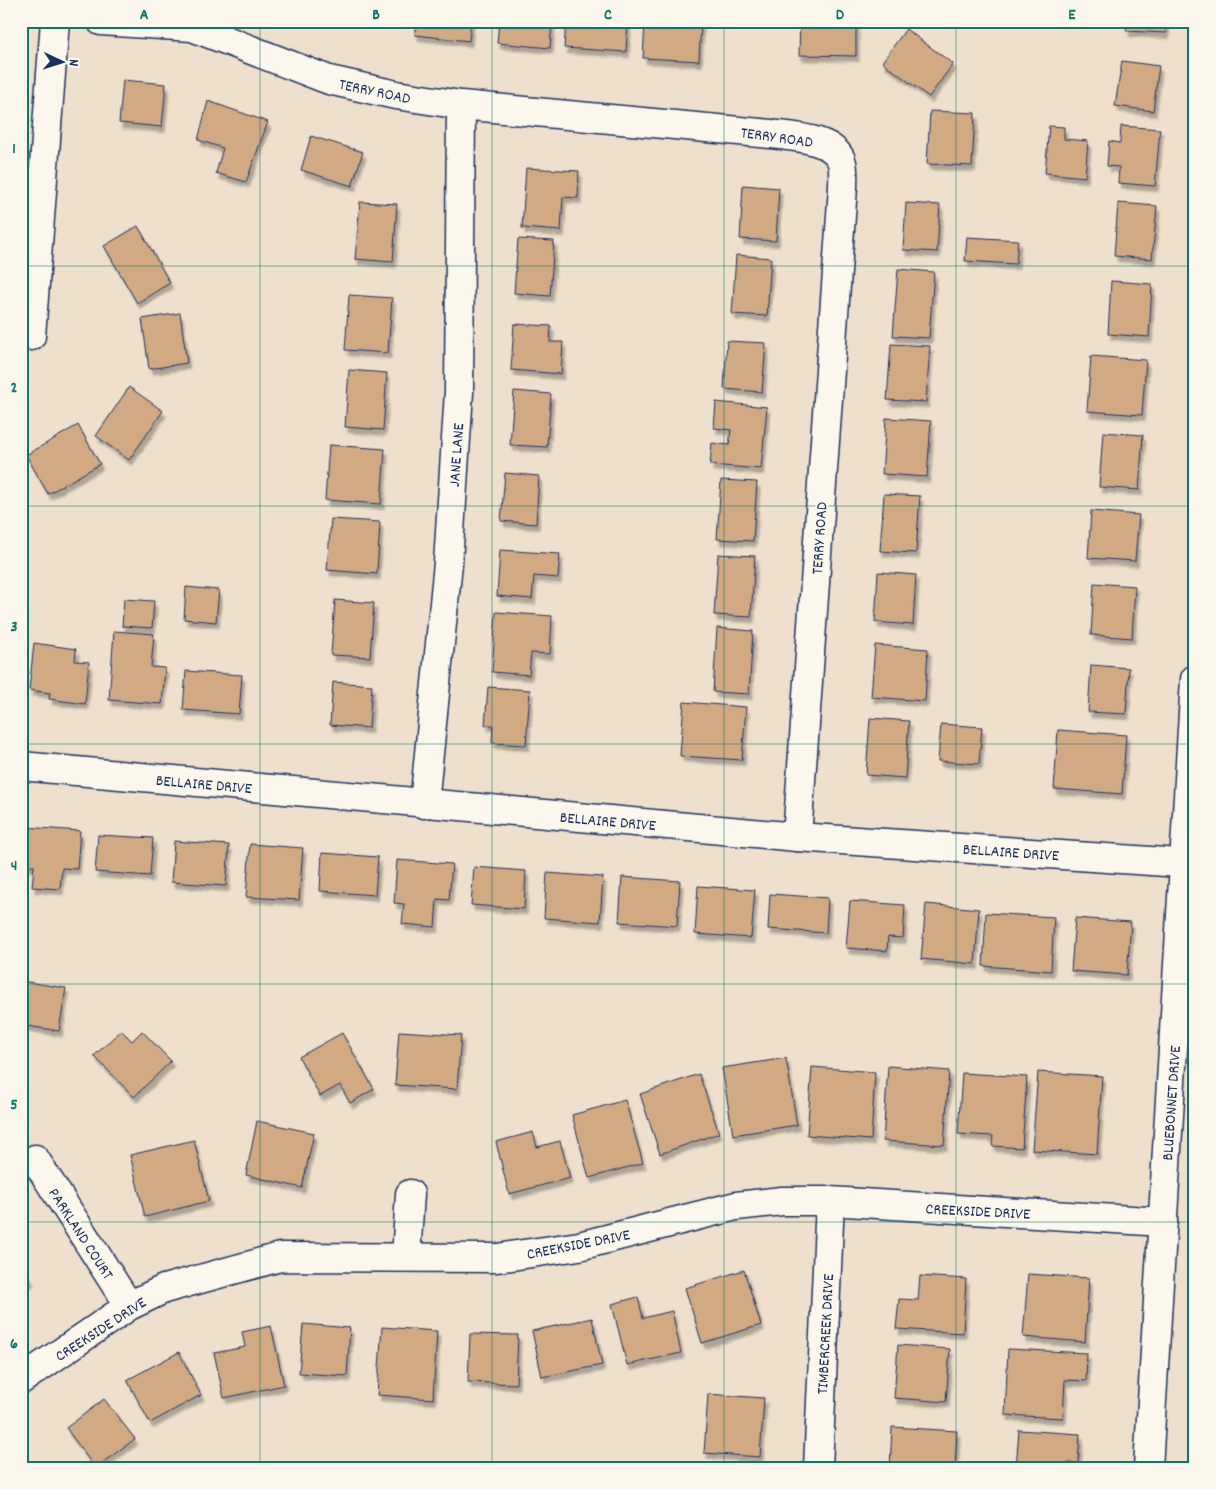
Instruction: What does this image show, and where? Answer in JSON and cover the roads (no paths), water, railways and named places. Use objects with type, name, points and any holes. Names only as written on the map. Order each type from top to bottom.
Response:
[{"type":"street","points":[[31,336],[55,21]]},
{"type":"street","name":"TERRY ROAD","points":[[101,21],[192,26],[330,80],[396,95],[461,105],[771,134],[820,142],[837,154],[842,163],[842,197],[797,837]]},
{"type":"street","name":"JANE LANE","points":[[424,804],[448,563],[459,392],[461,105]]},
{"type":"street","name":"BLUEBONNET DRIVE","points":[[1148,1468],[1163,1222],[1190,864],[1195,679]]},
{"type":"street","name":"BELLAIRE DRIVE","points":[[21,766],[797,837],[1190,864]]},
{"type":"street","name":"PARKLAND COURT","points":[[35,1159],[129,1306]]},
{"type":"street","points":[[406,1257],[410,1194]]},
{"type":"street","name":"CREEKSIDE DRIVE","points":[[21,1380],[129,1306],[164,1289],[280,1257],[497,1258],[578,1246],[736,1206],[782,1200],[830,1201],[1163,1222]]},
{"type":"street","name":"TIMBERCREEK DRIVE","points":[[818,1468],[830,1201]]}]
